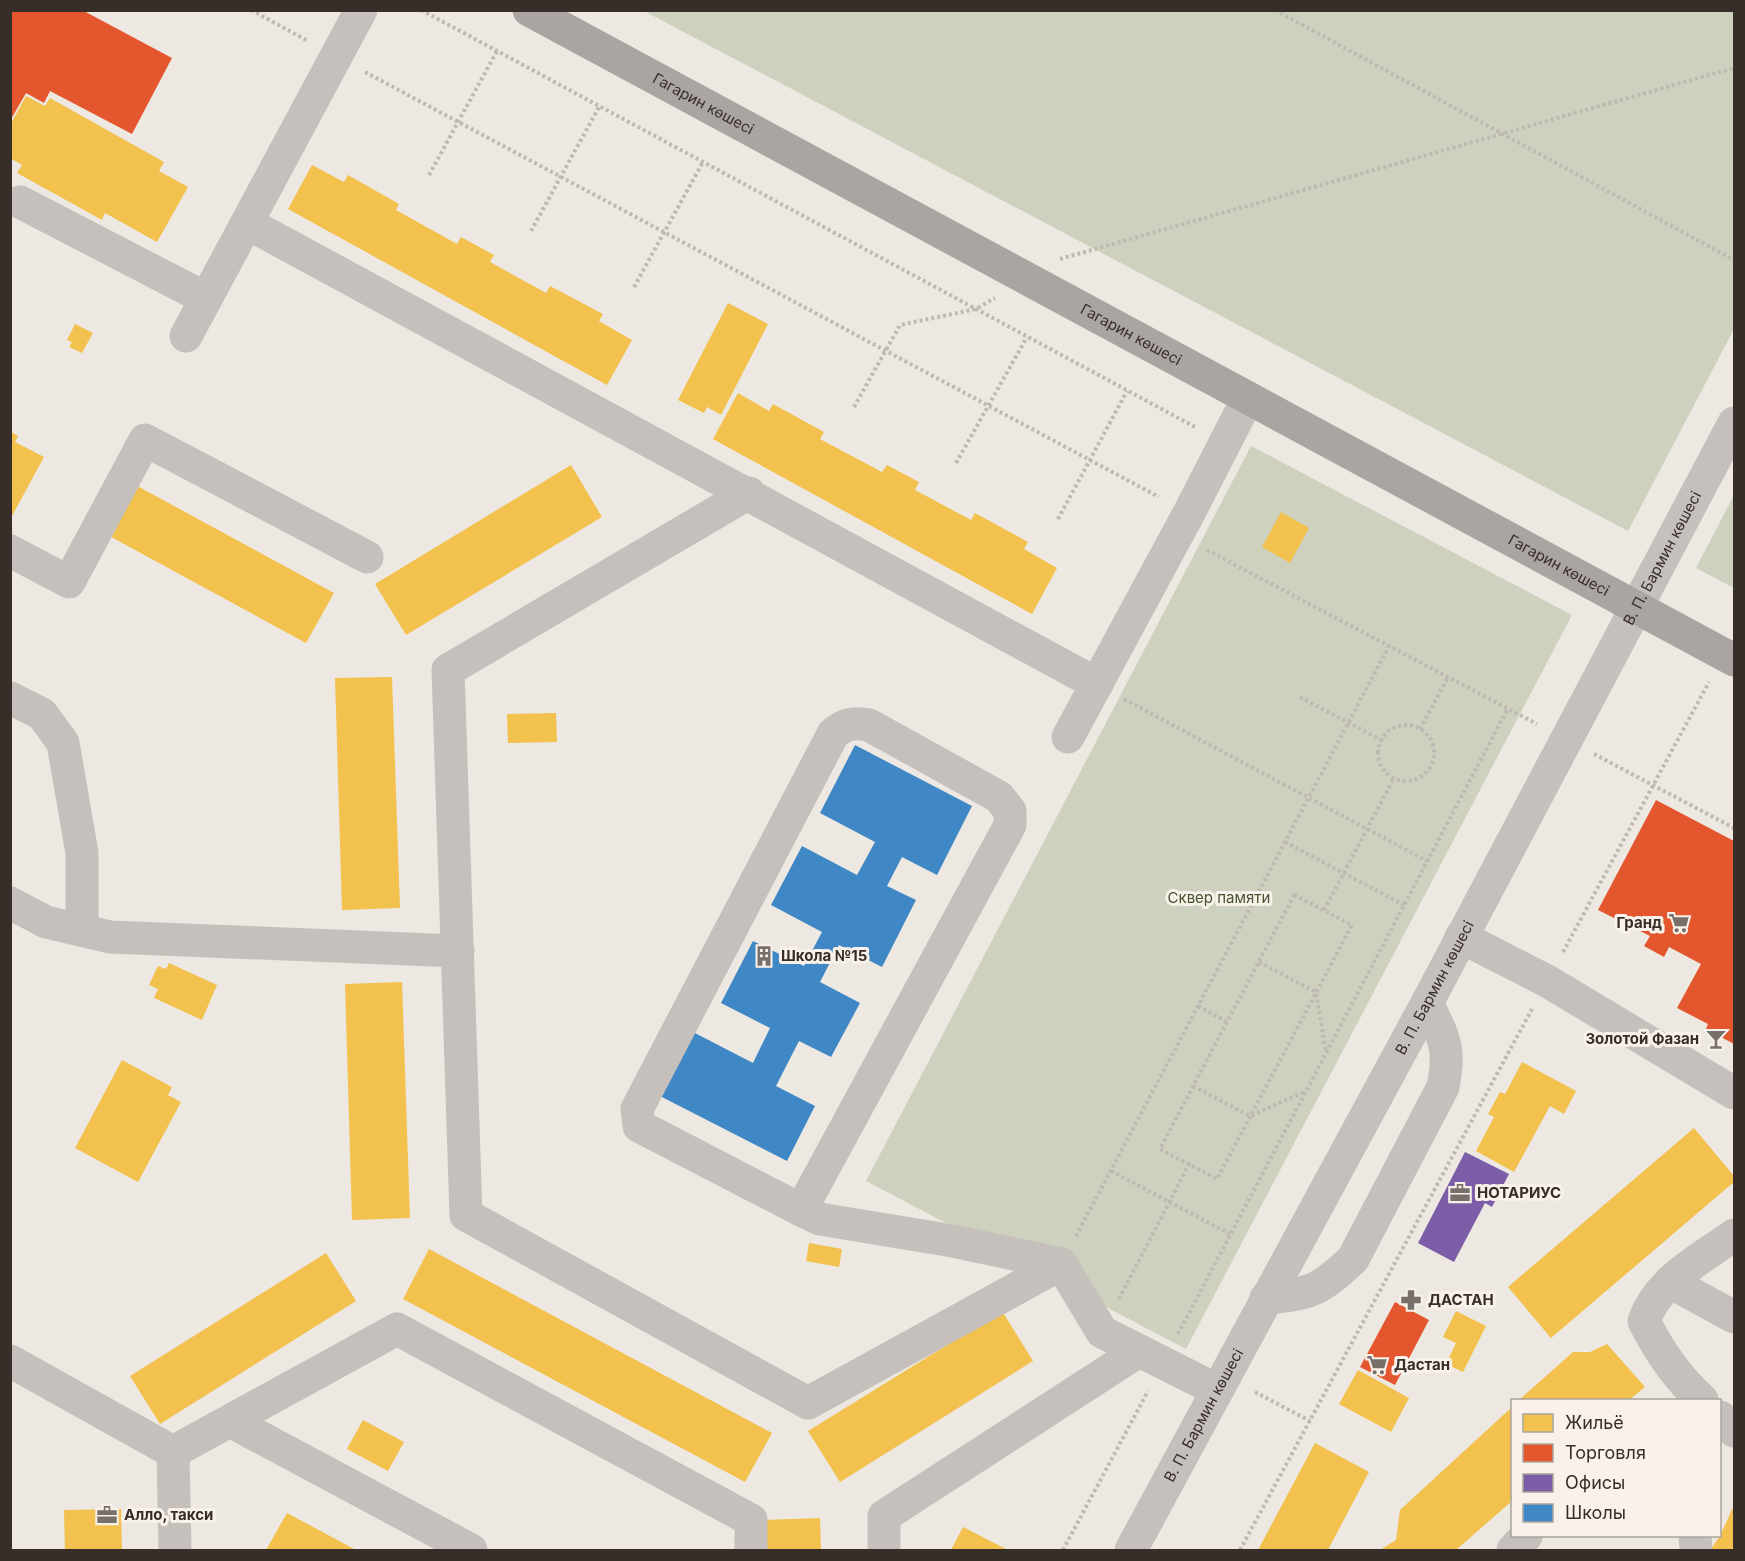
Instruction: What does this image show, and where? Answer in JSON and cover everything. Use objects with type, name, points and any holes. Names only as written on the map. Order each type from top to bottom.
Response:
[{"type":"main road","name":"Гагарин көшесі","points":[[529,10],[1729,657]]},
{"type":"street","points":[[186,336],[361,10]]},
{"type":"street","points":[[20,202],[206,298]]},
{"type":"street","points":[[247,223],[1097,684]]},
{"type":"street","points":[[1068,737],[1184,524],[1248,398]]},
{"type":"street","name":"В. П. Бармин көшесі","points":[[1131,1551],[1427,1003],[1734,423]]},
{"type":"street","points":[[10,551],[69,582],[145,441],[367,557]]},
{"type":"street","points":[[749,494],[448,670],[466,1215],[808,1403],[1061,1264]]},
{"type":"street","points":[[10,698],[42,714],[63,743],[82,853],[82,930]]},
{"type":"street","points":[[801,1210],[1010,825],[1010,811],[999,797],[869,725],[856,723],[841,726],[832,734],[637,1108],[639,1126],[801,1210],[820,1219],[953,1241],[1061,1264],[1102,1332],[1217,1390]]},
{"type":"street","points":[[10,903],[46,922],[110,937],[458,951]]},
{"type":"street","points":[[1461,937],[1547,981],[1734,1093]]},
{"type":"street","points":[[1266,1298],[1303,1295],[1330,1280],[1353,1258],[1443,1087],[1448,1064],[1447,1044],[1427,1003]]},
{"type":"street","points":[[1683,1397],[1644,1321],[1650,1304],[1670,1281],[1734,1235]]},
{"type":"street","points":[[1670,1281],[1734,1317]]},
{"type":"street","points":[[173,1452],[397,1329],[750,1520],[751,1551]]},
{"type":"street","points":[[884,1551],[884,1516],[1150,1357]]},
{"type":"street","points":[[10,1361],[173,1452]]},
{"type":"street","points":[[1721,1419],[1734,1431]]},
{"type":"street","points":[[230,1421],[471,1551]]},
{"type":"street","points":[[173,1452],[175,1551]]},
{"type":"street","points":[[1513,1551],[1525,1537]]},
{"type":"path","points":[[251,10],[1090,460],[1184,524],[1389,646],[1734,828]]},
{"type":"path","points":[[421,10],[1225,443]]},
{"type":"path","points":[[1275,10],[1734,260]]},
{"type":"path","points":[[429,175],[497,51]]},
{"type":"path","points":[[854,407],[900,325],[976,309],[1066,255],[1734,68]]},
{"type":"path","points":[[531,231],[599,106]]},
{"type":"path","points":[[634,287],[703,162]]},
{"type":"path","points":[[956,463],[1027,337]]},
{"type":"path","points":[[1058,519],[1127,391]]},
{"type":"path","points":[[1061,1264],[1389,646]]},
{"type":"path","points":[[1240,1551],[1653,785],[1729,657]]},
{"type":"path","points":[[1420,729],[1448,677]]},
{"type":"path","points":[[1097,684],[1427,861]]},
{"type":"path","points":[[1300,698],[1381,740]]},
{"type":"path","points":[[1063,1551],[1150,1357],[1230,1234],[1508,708]]},
{"type":"path","points":[[1400,726],[1420,729],[1429,737],[1433,747],[1429,768],[1412,780],[1394,778],[1380,764],[1378,753],[1381,740],[1390,730],[1400,726]]},
{"type":"path","points":[[1324,910],[1394,778]]},
{"type":"path","points":[[1285,842],[1404,905]]},
{"type":"path","points":[[1294,895],[1352,925],[1217,1179],[1160,1149],[1259,962],[1294,895]]},
{"type":"path","points":[[1259,962],[1316,992]]},
{"type":"path","points":[[1316,992],[1326,1053]]},
{"type":"path","points":[[1198,1006],[1227,1022]]},
{"type":"path","points":[[1193,1086],[1250,1116]]},
{"type":"path","points":[[1250,1116],[1306,1091]]},
{"type":"path","points":[[1102,1332],[1189,1164]]},
{"type":"path","points":[[1111,1171],[1230,1234]]},
{"type":"green space","points":[[644,11],[1734,11],[1734,329],[1628,531]]},
{"type":"green space","name":"Сквер памяти","points":[[1251,446],[1572,615],[1186,1349],[866,1181]]},
{"type":"green space","points":[[1734,495],[1734,588],[1696,568]]},
{"type":"building: Жильё","points":[[26,96],[45,106],[50,98],[164,162],[159,171],[188,187],[157,242],[105,213],[102,220],[17,173],[22,165],[10,158],[10,125]]},
{"type":"building: Жильё","points":[[312,165],[344,182],[348,175],[399,204],[396,210],[457,244],[461,237],[494,255],[490,262],[546,293],[550,286],[603,314],[599,321],[632,340],[607,385],[288,209]]},
{"type":"building: Жильё","points":[[728,303],[768,324],[721,415],[707,407],[704,413],[678,400]]},
{"type":"building: Жильё","points":[[75,324],[93,333],[82,353],[69,347],[72,342],[67,340]]},
{"type":"building: Жильё","points":[[738,393],[769,411],[773,404],[824,432],[820,439],[882,472],[887,465],[919,482],[915,490],[971,520],[975,513],[1028,542],[1024,549],[1057,568],[1032,614],[713,439]]},
{"type":"building: Жильё","points":[[10,431],[18,436],[15,442],[44,457],[12,516]]},
{"type":"building: Жильё","points":[[571,465],[602,517],[406,635],[375,584]]},
{"type":"building: Жильё","points":[[130,482],[334,593],[306,643],[102,532]]},
{"type":"building: Жильё","points":[[1281,512],[1309,528],[1290,563],[1262,547]]},
{"type":"building: Жильё","points":[[392,677],[400,908],[342,910],[335,678]]},
{"type":"building: Жильё","points":[[556,713],[557,742],[508,743],[507,714]]},
{"type":"building: Жильё","points":[[169,963],[217,985],[202,1020],[154,998],[158,989],[149,985],[158,966],[166,969]]},
{"type":"building: Жильё","points":[[402,982],[410,1218],[352,1220],[345,984]]},
{"type":"building: Жильё","points":[[122,1060],[172,1087],[168,1095],[181,1102],[138,1182],[75,1148]]},
{"type":"building: Жильё","points":[[1522,1062],[1576,1091],[1564,1114],[1550,1106],[1514,1172],[1476,1151],[1494,1117],[1488,1114],[1500,1092],[1505,1094]]},
{"type":"building: Жильё","points":[[1694,1128],[1734,1176],[1734,1182],[1551,1338],[1508,1287]]},
{"type":"building: Жильё","points":[[809,1243],[842,1249],[839,1267],[806,1261]]},
{"type":"building: Жильё","points":[[429,1249],[772,1433],[745,1482],[403,1299]]},
{"type":"building: Жильё","points":[[326,1253],[356,1301],[160,1424],[130,1376]]},
{"type":"building: Жильё","points":[[1002,1311],[1033,1361],[840,1482],[808,1431]]},
{"type":"building: Жильё","points":[[1456,1311],[1486,1326],[1463,1372],[1446,1364],[1456,1343],[1443,1337]]},
{"type":"building: Жильё","points":[[1607,1344],[1645,1387],[1630,1399],[1520,1399],[1573,1352],[1590,1352]]},
{"type":"building: Жильё","points":[[1358,1370],[1409,1398],[1391,1432],[1339,1404]]},
{"type":"building: Жильё","points":[[1511,1408],[1511,1502],[1456,1550],[1380,1550],[1396,1540],[1400,1510]]},
{"type":"building: Жильё","points":[[363,1420],[404,1442],[388,1471],[347,1449]]},
{"type":"building: Жильё","points":[[1315,1443],[1369,1472],[1328,1550],[1258,1550]]},
{"type":"building: Жильё","points":[[1734,1505],[1734,1550],[1710,1550],[1721,1537]]},
{"type":"building: Жильё","points":[[121,1509],[122,1550],[65,1550],[64,1510]]},
{"type":"building: Жильё","points":[[287,1513],[356,1550],[266,1550]]},
{"type":"building: Жильё","points":[[820,1518],[821,1550],[764,1550],[763,1520]]},
{"type":"building: Жильё","points":[[963,1527],[1008,1550],[951,1550]]},
{"type":"building: Торговля","points":[[10,10],[82,10],[172,58],[132,134],[50,91],[44,103],[26,93],[10,121]]},
{"type":"building: Торговля","name":"Гранд","points":[[1656,800],[1734,841],[1734,1044],[1706,1029],[1708,1024],[1677,1008],[1701,964],[1669,947],[1664,957],[1644,946],[1650,936],[1598,910]]},
{"type":"building: Торговля","points":[[1395,1302],[1429,1320],[1395,1385],[1360,1367]]},
{"type":"building: Офисы","points":[[1465,1152],[1509,1174],[1492,1207],[1485,1203],[1454,1262],[1418,1243]]},
{"type":"building: Школы","name":"Школа №15","points":[[855,745],[972,806],[937,875],[902,857],[887,886],[916,900],[882,967],[839,945],[820,982],[860,1003],[831,1057],[799,1041],[776,1086],[815,1106],[787,1161],[658,1095],[691,1031],[753,1063],[770,1028],[721,1003],[753,941],[804,966],[822,932],[771,905],[802,846],[857,875],[875,842],[820,813]]},
{"type":"place","name":"Гранд","points":[[1679,923]]},
{"type":"place","name":"Школа №15","points":[[764,956]]},
{"type":"place","name":"Золотой Фазан","points":[[1716,1039]]},
{"type":"place","name":"НОТАРИУС","points":[[1460,1193]]},
{"type":"place","name":"ДАСТАН","points":[[1411,1300]]},
{"type":"place","name":"Дастан","points":[[1377,1365]]},
{"type":"place","name":"Алло, такси","points":[[107,1515]]}]
